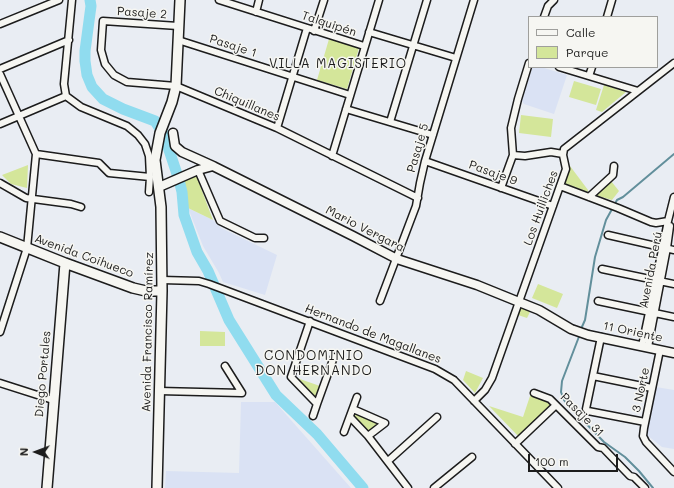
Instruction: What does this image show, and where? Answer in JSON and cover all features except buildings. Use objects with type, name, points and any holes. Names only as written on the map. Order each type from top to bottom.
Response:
[{"type":"main road","name":"Avenida Francisco Ramírez","points":[[157,488],[162,291],[162,207],[159,187],[154,177],[156,151],[160,133],[172,102],[176,86],[180,0]]},
{"type":"main road","name":"Avenida Coihueco","points":[[0,237],[64,263],[140,290],[162,291]]},
{"type":"main road","name":"Diego Portales","points":[[47,488],[64,263]]},
{"type":"street","points":[[0,24],[58,0]]},
{"type":"street","points":[[72,0],[64,84],[66,96],[81,107],[127,126],[135,131],[142,139],[149,156],[154,177],[149,192]]},
{"type":"street","name":"Talquipén","points":[[221,0],[364,46]]},
{"type":"street","points":[[256,12],[259,0]]},
{"type":"street","points":[[314,31],[324,0]]},
{"type":"street","points":[[332,156],[379,0]]},
{"type":"street","points":[[390,122],[427,0]]},
{"type":"street","name":"Pasaje 5","points":[[380,301],[416,206],[420,183],[433,135],[474,0]]},
{"type":"street","points":[[544,16],[548,6],[554,0]]},
{"type":"street","points":[[607,16],[612,0]]},
{"type":"street","name":"Pasaje 2","points":[[103,21],[178,26]]},
{"type":"street","name":"Chiquillanes","points":[[103,21],[101,50],[105,64],[114,75],[127,82],[176,86],[277,128],[418,198]]},
{"type":"street","points":[[277,128],[307,28]]},
{"type":"street","name":"Talquipén","points":[[369,32],[456,58]]},
{"type":"street","points":[[0,69],[69,40]]},
{"type":"street","name":"Pasaje 1","points":[[178,40],[350,95]]},
{"type":"street","points":[[513,155],[525,156],[551,152],[563,154],[564,149],[674,63]]},
{"type":"street","points":[[501,188],[513,155],[511,128],[528,66]]},
{"type":"street","points":[[562,68],[638,91]]},
{"type":"street","points":[[589,76],[592,68]]},
{"type":"street","points":[[0,74],[36,154],[27,248],[0,332]]},
{"type":"street","points":[[0,124],[66,96]]},
{"type":"street","points":[[346,109],[433,135]]},
{"type":"street","name":"Mario Vergara","points":[[173,133],[174,143],[180,151],[354,236],[397,259],[477,285],[539,310],[577,331]]},
{"type":"street","points":[[36,154],[99,163],[109,173],[154,177]]},
{"type":"street","name":"Los Huilliches","points":[[474,401],[485,390],[492,378],[566,169],[563,154]]},
{"type":"street","name":"Pasaje 9","points":[[426,161],[553,206]]},
{"type":"street","points":[[159,187],[198,170],[212,166]]},
{"type":"street","points":[[589,197],[613,175],[614,166]]},
{"type":"street","points":[[198,170],[220,221],[255,238],[264,238]]},
{"type":"street","points":[[613,175],[618,181]]},
{"type":"street","points":[[0,183],[23,197],[67,203],[81,207]]},
{"type":"street","points":[[560,186],[650,222],[668,221]]},
{"type":"street","points":[[672,207],[674,197]]},
{"type":"street","name":"Avenida Perú","points":[[645,347],[658,281],[668,248],[670,228],[668,221],[672,207]]},
{"type":"street","points":[[608,235],[668,248]]},
{"type":"street","points":[[602,269],[674,284]]},
{"type":"street","name":"Hernando de Magallanes","points":[[162,280],[209,284],[436,369],[454,380],[558,488]]},
{"type":"street","points":[[598,301],[674,317]]},
{"type":"street","points":[[310,321],[290,377],[317,404]]},
{"type":"street","name":"11 Oriente","points":[[577,331],[674,353]]},
{"type":"street","points":[[601,337],[586,409],[645,422]]},
{"type":"street","name":"3 Norte","points":[[660,350],[643,436],[646,442],[674,472]]},
{"type":"street","points":[[313,416],[334,356]]},
{"type":"street","points":[[159,391],[242,393],[225,366]]},
{"type":"street","points":[[593,376],[652,388]]},
{"type":"street","points":[[0,383],[53,400]]},
{"type":"street","name":"Pasaje 31","points":[[534,393],[550,399],[598,447],[603,448],[630,476],[634,476],[645,488]]},
{"type":"street","points":[[344,432],[357,397]]},
{"type":"street","points":[[515,444],[556,405]]},
{"type":"street","points":[[353,409],[385,423],[368,436]]},
{"type":"street","points":[[350,417],[368,436],[408,488]]},
{"type":"street","points":[[388,461],[437,417]]},
{"type":"street","points":[[434,488],[472,456]]},
{"type":"shaded area","points":[[532,68],[544,68],[567,75],[554,114],[524,104],[522,101]]},
{"type":"shaded area","points":[[188,208],[213,220],[221,228],[277,255],[265,295],[223,282],[203,246]]},
{"type":"shaded area","points":[[656,387],[674,390],[674,449],[662,447],[647,435]]},
{"type":"shaded area","points":[[241,402],[275,402],[351,488],[165,488],[166,471],[239,473]]},
{"type":"green space","points":[[329,39],[359,48],[347,89],[317,80]]},
{"type":"green space","points":[[574,81],[601,89],[596,105],[569,97]]},
{"type":"green space","points":[[604,85],[626,92],[602,112],[596,110]]},
{"type":"green space","points":[[521,115],[553,119],[551,137],[519,133]]},
{"type":"green space","points":[[28,165],[27,188],[11,184],[2,175]]},
{"type":"green space","points":[[570,166],[588,190],[588,192],[564,183]]},
{"type":"green space","points":[[196,175],[213,220],[188,208],[184,179]]},
{"type":"green space","points":[[611,181],[619,191],[612,200],[595,195]]},
{"type":"green space","points":[[538,284],[563,294],[557,308],[532,298]]},
{"type":"green space","points":[[522,306],[531,310],[527,318],[518,315]]},
{"type":"green space","points":[[200,331],[225,332],[225,346],[200,346]]},
{"type":"green space","points":[[466,371],[483,378],[475,393],[463,380]]},
{"type":"green space","points":[[294,377],[320,386],[316,399]]},
{"type":"green space","points":[[531,393],[542,397],[550,405],[519,437],[489,406],[523,417]]},
{"type":"green space","points":[[356,413],[378,424],[368,431],[354,417]]},
{"type":"waterway","points":[[90,0],[91,6],[85,61],[87,75],[92,87],[103,99],[123,109],[155,121],[164,135],[179,180],[182,192],[184,215],[197,252],[208,271],[229,320],[276,395],[317,434],[363,488]]},
{"type":"waterway","points":[[581,329],[585,320],[595,257],[606,220],[617,200],[623,197],[674,154]]},
{"type":"waterway","points":[[580,334],[562,381],[561,392],[564,400],[604,442],[625,457],[653,488]]},
{"type":"district","name":"VILLA MAGISTERIO","points":[[338,64]]},
{"type":"district","name":"CONDOMINIO DON HERNANDO","points":[[314,364]]}]
